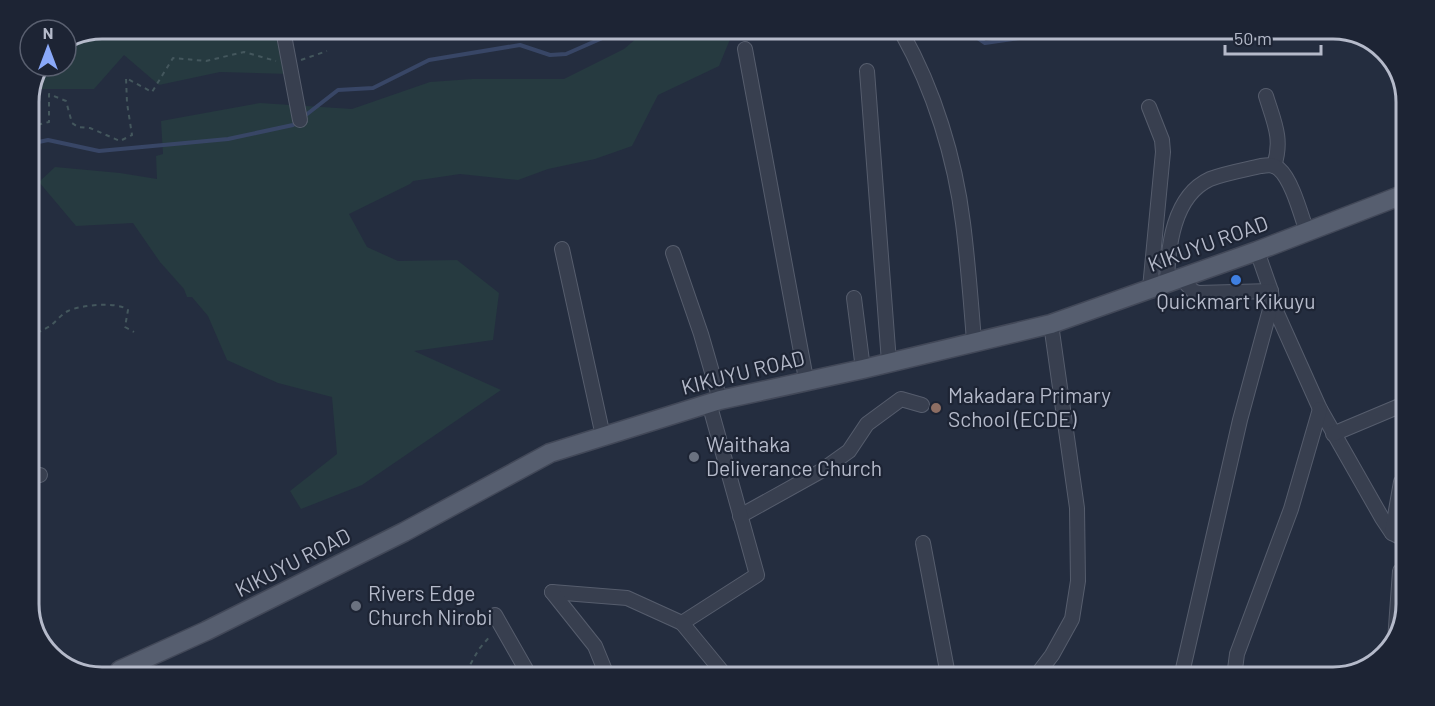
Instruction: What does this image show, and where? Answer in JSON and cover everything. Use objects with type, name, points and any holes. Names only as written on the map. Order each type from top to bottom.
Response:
[{"type":"main road","name":"KIKUYU ROAD","points":[[127,667],[206,631],[394,537],[550,453],[714,401],[806,379],[863,369],[1051,324],[1396,201]]},
{"type":"street","points":[[284,39],[300,120]]},
{"type":"street","points":[[905,39],[922,74],[937,114],[953,168],[963,222],[974,341]]},
{"type":"street","points":[[745,49],[806,379]]},
{"type":"street","points":[[867,71],[889,362]]},
{"type":"street","points":[[1266,96],[1280,145],[1274,166]]},
{"type":"street","points":[[1149,107],[1162,140],[1163,152],[1150,288]]},
{"type":"street","points":[[1272,296],[1198,293],[1174,280],[1168,247],[1185,202],[1196,188],[1211,179],[1260,166],[1274,166],[1281,171],[1288,183],[1307,232]]},
{"type":"street","points":[[562,249],[603,436]]},
{"type":"street","points":[[1257,251],[1272,296],[1320,409],[1396,535]]},
{"type":"street","points":[[673,253],[701,334],[740,516],[757,575],[682,623]]},
{"type":"street","points":[[1183,667],[1240,420],[1272,296]]},
{"type":"street","points":[[854,298],[863,369]]},
{"type":"street","points":[[1043,667],[1072,619],[1078,581],[1077,508],[1051,324]]},
{"type":"street","points":[[740,516],[820,471],[849,451],[867,424],[901,399],[922,405]]},
{"type":"street","points":[[1333,434],[1396,408]]},
{"type":"street","points":[[1235,667],[1237,654],[1291,509],[1320,409]]},
{"type":"street","points":[[923,543],[946,667]]},
{"type":"street","points":[[604,667],[595,646],[552,592],[627,598],[682,623],[718,667]]},
{"type":"street","points":[[499,621],[525,667]]},
{"type":"path","points":[[39,125],[49,122],[49,94],[66,101],[72,123],[78,127],[90,128],[120,141],[132,135],[126,78],[152,92],[173,58],[206,61],[244,52],[288,65],[327,51]]},
{"type":"path","points":[[39,332],[51,326],[67,311],[101,304],[124,307],[128,310],[125,327],[134,332]]},
{"type":"path","points":[[469,667],[499,621]]},
{"type":"shaded area","points":[[287,39],[290,74],[220,72],[159,85],[124,55],[94,89],[40,89],[44,78],[78,78],[78,44],[90,40]]},
{"type":"shaded area","points":[[636,39],[730,39],[719,66],[658,95],[632,146],[595,159],[548,169],[518,180],[460,174],[413,181],[349,214],[367,247],[398,261],[457,260],[499,293],[493,340],[414,351],[501,390],[362,485],[301,509],[290,491],[337,454],[332,397],[278,383],[227,360],[208,316],[192,297],[187,297],[184,289],[160,262],[133,223],[76,226],[39,182],[55,167],[157,179],[156,156],[163,154],[161,121],[260,103],[352,109],[430,82],[472,79],[564,79],[624,49]]},
{"type":"waterway","points":[[39,142],[48,140],[99,151],[228,139],[293,125],[338,90],[373,88],[429,60],[520,45],[550,55],[566,54],[600,39]]},
{"type":"waterway","points":[[979,39],[985,43],[1013,39]]},
{"type":"place","name":"Quickmart Kikuyu","points":[[1236,280]]},
{"type":"place","name":"Makadara Primary School (ECDE)","points":[[936,408]]},
{"type":"place","name":"Waithaka Deliverance Church","points":[[694,457]]},
{"type":"place","name":"Rivers Edge Church Nirobi","points":[[356,606]]}]
